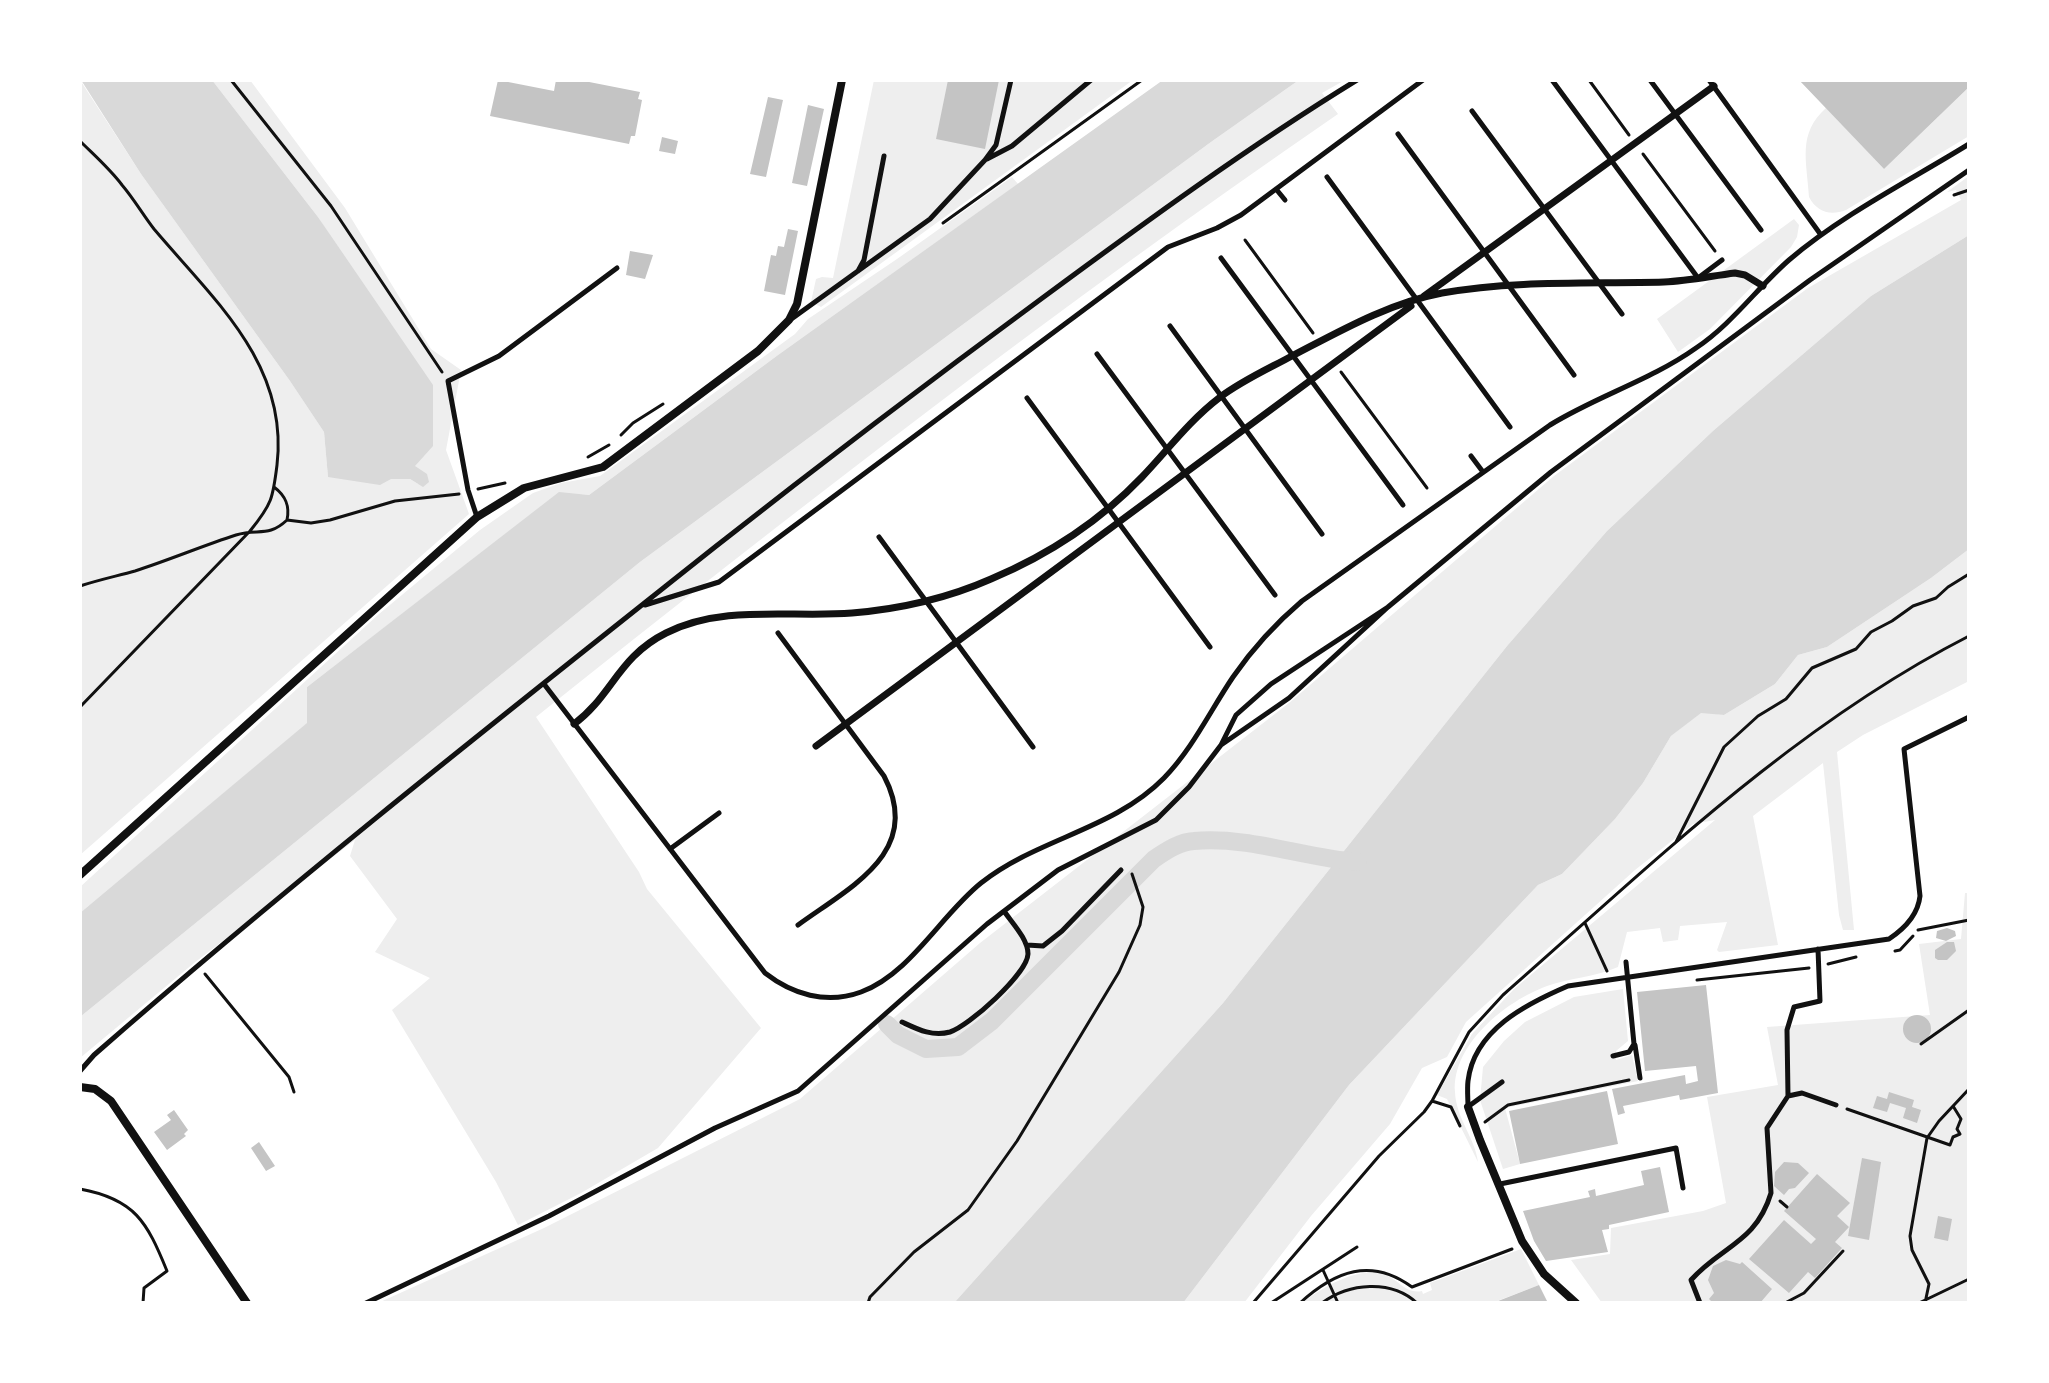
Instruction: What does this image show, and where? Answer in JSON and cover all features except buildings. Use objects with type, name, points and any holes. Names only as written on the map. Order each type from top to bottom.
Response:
[{"type":"street","points":[[80,875],[477,517],[524,488],[603,467],[758,351],[789,320],[797,304],[842,80]]},
{"type":"street","points":[[816,746],[1117,521],[1675,114],[1712,83]]},
{"type":"street","points":[[574,724],[594,705],[629,659],[653,640],[680,627],[722,616],[850,614],[926,601],[1016,568],[1078,533],[1108,508],[1141,478],[1199,414],[1221,396],[1352,324],[1438,294],[1509,286],[1667,282],[1735,273],[1763,286]]},
{"type":"street","points":[[80,1087],[95,1089],[111,1101],[247,1303]]},
{"type":"street","points":[[1468,1107],[1522,1241],[1544,1274],[1576,1303]]},
{"type":"lane","points":[[789,320],[930,219],[985,160],[996,145],[1011,80]]},
{"type":"lane","points":[[985,160],[1012,146],[1091,80]]},
{"type":"lane","points":[[80,1071],[94,1055],[197,965],[859,434],[1130,233],[1291,120],[1357,80]]},
{"type":"lane","points":[[641,606],[719,582],[1168,247],[1241,215],[1423,80]]},
{"type":"lane","points":[[1552,80],[1698,278],[1722,260]]},
{"type":"lane","points":[[1650,80],[1761,230]]},
{"type":"lane","points":[[1712,83],[1821,235]]},
{"type":"lane","points":[[1472,111],[1622,314]]},
{"type":"lane","points":[[1398,134],[1574,375]]},
{"type":"lane","points":[[544,684],[754,961],[776,982],[819,997],[846,996],[871,988],[894,973],[965,896],[1003,868],[1041,847],[1108,820],[1147,793],[1180,760],[1247,657],[1283,617],[1572,411],[1649,375],[1697,348],[1732,319],[1788,261],[1821,235],[1969,144]]},
{"type":"lane","points":[[855,275],[864,260],[884,156]]},
{"type":"lane","points":[[1221,745],[1289,698],[1388,607],[1551,472],[1810,280],[1969,170]]},
{"type":"lane","points":[[1327,177],[1510,427]]},
{"type":"lane","points":[[1276,189],[1285,200]]},
{"type":"lane","points":[[1221,258],[1403,505]]},
{"type":"lane","points":[[477,517],[468,490],[448,381],[499,356],[617,268]]},
{"type":"lane","points":[[1170,326],[1322,534]]},
{"type":"lane","points":[[1097,354],[1275,595]]},
{"type":"lane","points":[[1027,398],[1210,647]]},
{"type":"lane","points":[[1471,456],[1483,472]]},
{"type":"lane","points":[[879,537],[1033,747]]},
{"type":"lane","points":[[366,1303],[549,1216],[715,1128],[798,1091],[1004,911],[1058,870],[1156,820],[1189,787],[1221,745],[1236,715],[1271,684],[1388,607]]},
{"type":"lane","points":[[778,633],[890,788],[896,812],[893,839],[880,863],[798,925]]},
{"type":"lane","points":[[1468,1107],[1468,1081],[1475,1058],[1493,1030],[1528,1003],[1568,986],[1889,939],[1905,929],[1920,896],[1904,749],[1969,717]]},
{"type":"lane","points":[[670,849],[719,813]]},
{"type":"lane","points":[[1027,945],[1043,946],[1062,931],[1121,870]]},
{"type":"lane","points":[[902,1022],[924,1032],[947,1033],[965,1025],[1015,979],[1028,959],[1027,945],[1004,911]]},
{"type":"lane","points":[[1700,1303],[1691,1280],[1702,1267],[1732,1248],[1755,1227],[1771,1193],[1767,1128],[1788,1096],[1787,1030],[1794,1007],[1820,1001],[1818,949]]},
{"type":"lane","points":[[1626,962],[1640,1078]]},
{"type":"lane","points":[[1613,1056],[1629,1052],[1634,1044]]},
{"type":"lane","points":[[1468,1107],[1502,1082]]},
{"type":"lane","points":[[1788,1096],[1802,1093],[1836,1105]]},
{"type":"lane","points":[[1499,1185],[1676,1148],[1683,1188]]},
{"type":"path","points":[[231,80],[331,206],[448,381]]},
{"type":"path","points":[[939,226],[1142,80]]},
{"type":"path","points":[[1589,80],[1722,260]]},
{"type":"path","points":[[80,141],[122,184],[152,227],[216,299],[249,346],[267,379],[276,408],[278,452],[269,508],[80,707]]},
{"type":"path","points":[[287,520],[311,523],[330,520],[395,501],[457,495],[505,483],[524,488]]},
{"type":"path","points":[[80,586],[250,531],[263,533],[277,530],[287,520],[289,512],[282,493],[274,487]]},
{"type":"path","points":[[1674,845],[1724,747],[1758,716],[1786,699],[1812,668],[1856,649],[1871,632],[1913,606],[1936,598],[1969,574]]},
{"type":"path","points":[[1253,1303],[1379,1156],[1432,1101],[1469,1032],[1503,995],[1755,776],[1856,703],[1969,636]]},
{"type":"path","points":[[868,1303],[870,1297],[914,1252],[968,1210],[1017,1141],[1119,972],[1140,925],[1143,907],[1131,872]]},
{"type":"path","points":[[1919,930],[1969,920]]},
{"type":"path","points":[[1585,923],[1610,979]]},
{"type":"path","points":[[197,965],[289,1077],[294,1092]]},
{"type":"path","points":[[1685,981],[1819,966]]},
{"type":"path","points":[[1921,1044],[1969,1010]]},
{"type":"path","points":[[1477,1101],[1485,1123],[1508,1105],[1640,1078]]},
{"type":"path","points":[[1925,1301],[1929,1284],[1912,1250],[1910,1236],[1927,1138],[1969,1089]]},
{"type":"path","points":[[1432,1101],[1451,1107]]},
{"type":"path","points":[[1836,1105],[1950,1145],[1953,1137],[1960,1134],[1957,1129],[1961,1119],[1953,1106]]},
{"type":"path","points":[[80,1189],[99,1192],[127,1205],[151,1230],[167,1271],[144,1288],[143,1303]]},
{"type":"path","points":[[1271,1303],[1357,1247]]},
{"type":"path","points":[[1300,1303],[1329,1281],[1371,1269],[1396,1275],[1412,1287],[1514,1248]]},
{"type":"path","points":[[1785,1303],[1804,1293],[1843,1251]]},
{"type":"path","points":[[1322,1269],[1338,1303]]},
{"type":"path","points":[[1919,1303],[1969,1279]]},
{"type":"path","points":[[1322,1303],[1349,1288],[1390,1288],[1417,1303]]},
{"type":"shaded area","points":[[80,80],[141,174],[324,432],[328,477],[410,479],[418,484],[415,466],[348,264],[318,217],[212,80],[250,80],[345,208],[431,349],[461,370],[446,450],[469,514],[80,855]]},
{"type":"shaded area","points":[[81,80],[212,80],[318,217],[433,385],[433,446],[415,466],[427,474],[429,482],[423,487],[410,479],[391,479],[380,485],[328,477],[324,432],[141,174]]},
{"type":"shaded area","points":[[874,80],[1133,80],[821,307],[811,302],[816,279],[833,278]]},
{"type":"shaded area","points":[[1163,80],[1299,80],[640,562],[80,1017],[80,913],[307,723],[307,687],[559,492],[589,495],[778,355]]},
{"type":"shaded area","points":[[1299,80],[1345,80],[1322,93],[1338,114],[1133,259],[931,408],[536,717],[639,872],[647,889],[761,1028],[658,1148],[518,1225],[496,1182],[392,1010],[430,978],[375,952],[397,919],[350,856],[355,840],[194,963],[80,1058],[80,1017],[640,562]]},
{"type":"shaded area","points":[[1969,87],[1969,136],[1846,210],[1835,213],[1824,211],[1812,202],[1807,172],[1807,138],[1826,108],[1884,169]]},
{"type":"shaded area","points":[[1969,176],[1969,235],[1871,296],[1714,430],[1607,531],[1507,646],[1223,1003],[954,1303],[378,1303],[544,1228],[800,1099],[980,943],[1289,703],[1554,476],[1808,288],[1961,200],[1956,190],[1947,192]]},
{"type":"shaded area","points":[[1012,177],[1018,184],[778,355],[589,495],[559,493],[307,687],[308,723],[80,913],[80,887],[379,614],[480,530],[533,493],[561,483],[600,476],[795,334],[808,319]]},
{"type":"shaded area","points":[[1794,219],[1799,225],[1791,247],[1710,329],[1678,352],[1657,319]]},
{"type":"shaded area","points":[[1969,235],[1969,549],[1827,647],[1798,655],[1775,684],[1724,715],[1701,713],[1671,736],[1643,783],[1615,819],[1562,874],[1538,885],[1349,1085],[1183,1303],[954,1303],[1223,1003],[1507,646],[1607,531],[1714,430],[1871,296]]},
{"type":"shaded area","points":[[1969,549],[1969,681],[1863,735],[1837,752],[1854,930],[1843,930],[1839,915],[1823,763],[1753,816],[1778,945],[1719,952],[1717,950],[1727,922],[1680,926],[1678,940],[1663,942],[1660,928],[1627,932],[1618,967],[1547,986],[1499,1013],[1472,1041],[1456,1074],[1456,1101],[1478,1162],[1447,1099],[1437,1095],[1472,1034],[1514,989],[1715,820],[1693,824],[1635,870],[1466,1022],[1447,1057],[1422,1068],[1390,1124],[1311,1216],[1244,1303],[1183,1303],[1349,1085],[1538,885],[1562,874],[1615,819],[1643,783],[1671,736],[1701,712],[1724,715],[1775,684],[1798,655],[1827,647]]},
{"type":"shaded area","points":[[1965,893],[1969,893],[1969,1303],[1602,1303],[1571,1260],[1610,1254],[1611,1228],[1703,1211],[1726,1203],[1707,1097],[1778,1085],[1767,1027],[1930,1015],[1919,944],[1961,939]]},
{"type":"shaded area","points":[[1623,989],[1628,1041],[1616,1051],[1616,1060],[1632,1055],[1638,1081],[1505,1108],[1520,1164],[1503,1169],[1480,1100],[1483,1067],[1525,1022],[1574,997]]},
{"type":"shaded area","points":[[1521,1249],[1539,1285],[1492,1303],[1302,1303],[1344,1278],[1368,1272],[1390,1277],[1408,1289],[1422,1291],[1423,1294],[1432,1290],[1430,1283]]},
{"type":"waterway","points":[[887,1024],[898,1035],[926,1049],[958,1047],[992,1021],[1154,859],[1183,843],[1215,840],[1256,844],[1358,862]]}]
